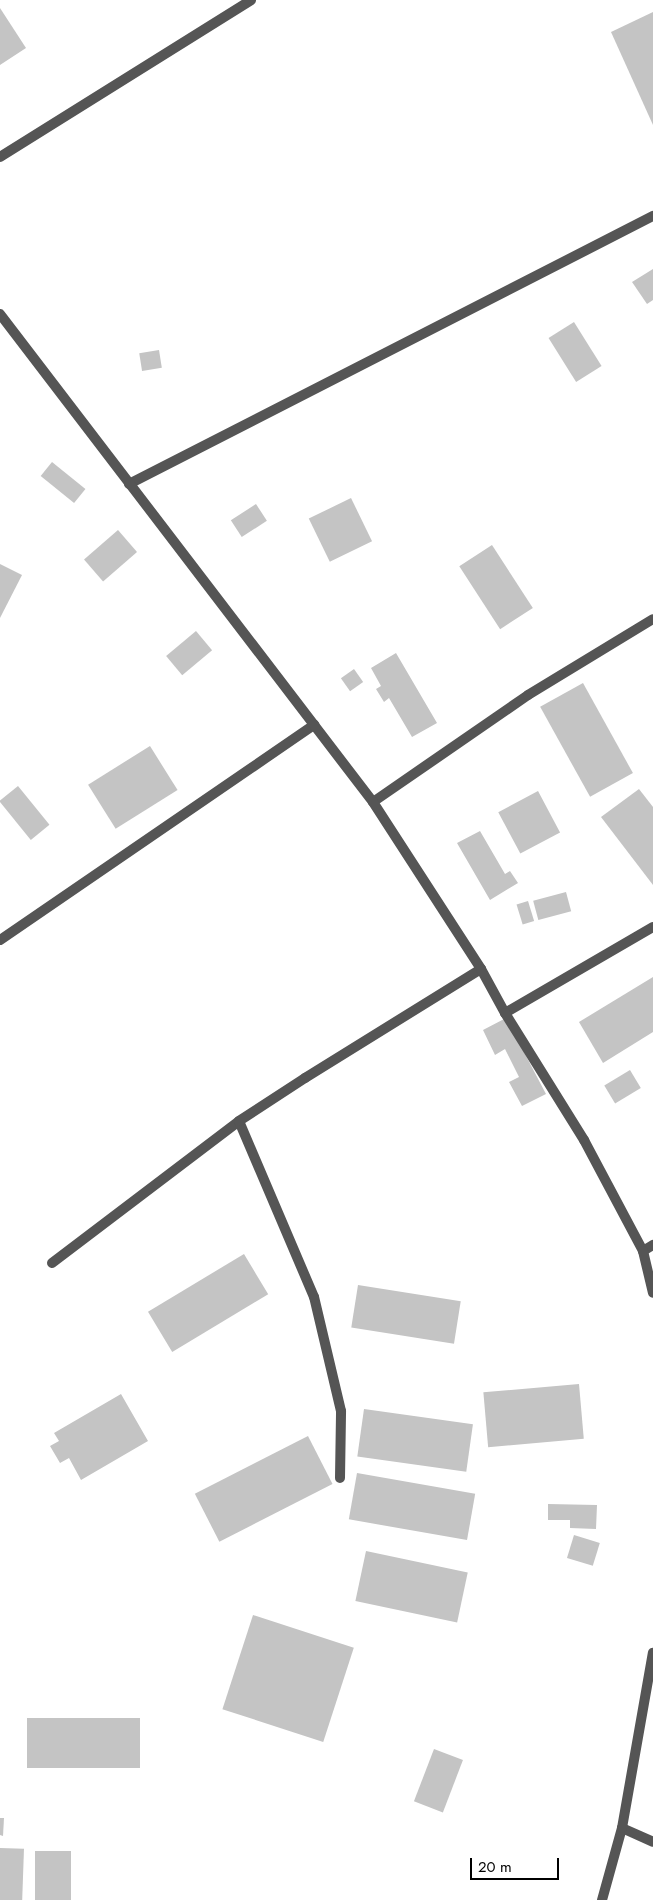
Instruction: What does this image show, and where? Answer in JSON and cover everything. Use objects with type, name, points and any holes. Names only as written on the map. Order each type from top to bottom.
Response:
[{"type":"street","points":[[0,157],[251,0]]},
{"type":"street","points":[[129,484],[653,216]]},
{"type":"street","points":[[0,314],[373,802],[481,969],[505,1013],[584,1140],[643,1251],[653,1293]]},
{"type":"street","points":[[373,802],[528,695],[653,618]]},
{"type":"street","points":[[0,940],[314,725]]},
{"type":"street","points":[[505,1013],[653,927]]},
{"type":"street","points":[[52,1263],[239,1122],[304,1078],[481,969]]},
{"type":"street","points":[[239,1122],[314,1297],[342,1411],[340,1478]]},
{"type":"street","points":[[643,1251],[653,1246]]},
{"type":"street","points":[[602,1900],[622,1828],[653,1653]]},
{"type":"street","points":[[622,1828],[653,1842]]},
{"type":"building","points":[[0,8],[26,48],[0,65]]},
{"type":"building","points":[[653,12],[653,125],[611,32]]},
{"type":"building","points":[[653,269],[653,300],[647,304],[632,282]]},
{"type":"building","points":[[574,322],[602,366],[576,382],[549,338]]},
{"type":"building","points":[[159,350],[162,368],[142,371],[139,353]]},
{"type":"building","points":[[52,462],[85,489],[74,503],[41,476]]},
{"type":"building","points":[[351,498],[372,541],[330,562],[309,519]]},
{"type":"building","points":[[256,504],[267,521],[242,537],[231,520]]},
{"type":"building","points":[[118,530],[137,552],[103,581],[84,560]]},
{"type":"building","points":[[492,545],[533,608],[500,629],[459,566]]},
{"type":"building","points":[[0,564],[22,575],[0,618]]},
{"type":"building","points":[[196,631],[212,650],[182,675],[166,656]]},
{"type":"building","points":[[396,653],[437,723],[412,737],[389,698],[384,702],[376,689],[381,686],[371,668]]},
{"type":"building","points":[[354,669],[363,682],[350,691],[341,678]]},
{"type":"building","points":[[583,683],[633,773],[590,797],[540,707]]},
{"type":"building","points":[[150,746],[178,790],[116,829],[88,785]]},
{"type":"building","points":[[18,786],[49,825],[31,840],[0,802]]},
{"type":"building","points":[[639,789],[653,807],[653,885],[601,817]]},
{"type":"building","points":[[538,791],[560,832],[520,854],[498,812]]},
{"type":"building","points":[[480,831],[505,874],[510,871],[518,883],[490,900],[457,843]]},
{"type":"building","points":[[566,892],[571,911],[538,920],[533,901]]},
{"type":"building","points":[[528,901],[534,921],[523,925],[517,905]]},
{"type":"building","points":[[653,977],[653,1032],[603,1063],[579,1022]]},
{"type":"building","points":[[506,1018],[546,1094],[522,1106],[509,1082],[519,1077],[505,1049],[495,1055],[483,1030]]},
{"type":"building","points":[[630,1070],[641,1088],[615,1103],[604,1085]]},
{"type":"building","points":[[244,1254],[268,1294],[172,1352],[148,1312]]},
{"type":"building","points":[[358,1285],[461,1301],[454,1344],[351,1327]]},
{"type":"building","points":[[579,1384],[584,1439],[488,1447],[483,1392]]},
{"type":"building","points":[[121,1394],[148,1441],[81,1480],[69,1458],[60,1463],[50,1446],[59,1441],[54,1433]]},
{"type":"building","points":[[364,1409],[473,1424],[466,1472],[357,1457]]},
{"type":"building","points":[[308,1436],[333,1484],[219,1542],[195,1494]]},
{"type":"building","points":[[357,1473],[475,1494],[467,1540],[349,1519]]},
{"type":"building","points":[[548,1504],[597,1505],[596,1529],[570,1528],[570,1520],[548,1520]]},
{"type":"building","points":[[574,1535],[600,1543],[593,1566],[567,1558]]},
{"type":"building","points":[[366,1551],[468,1573],[457,1623],[355,1601]]},
{"type":"building","points":[[253,1615],[354,1648],[323,1742],[222,1709]]},
{"type":"building","points":[[27,1718],[140,1718],[140,1768],[27,1768]]},
{"type":"building","points":[[434,1749],[463,1760],[443,1812],[414,1801]]},
{"type":"building","points":[[0,1818],[4,1818],[3,1836],[0,1835]]},
{"type":"building","points":[[0,1848],[24,1849],[22,1900],[0,1900]]},
{"type":"building","points":[[35,1851],[71,1851],[71,1900],[35,1900]]}]
